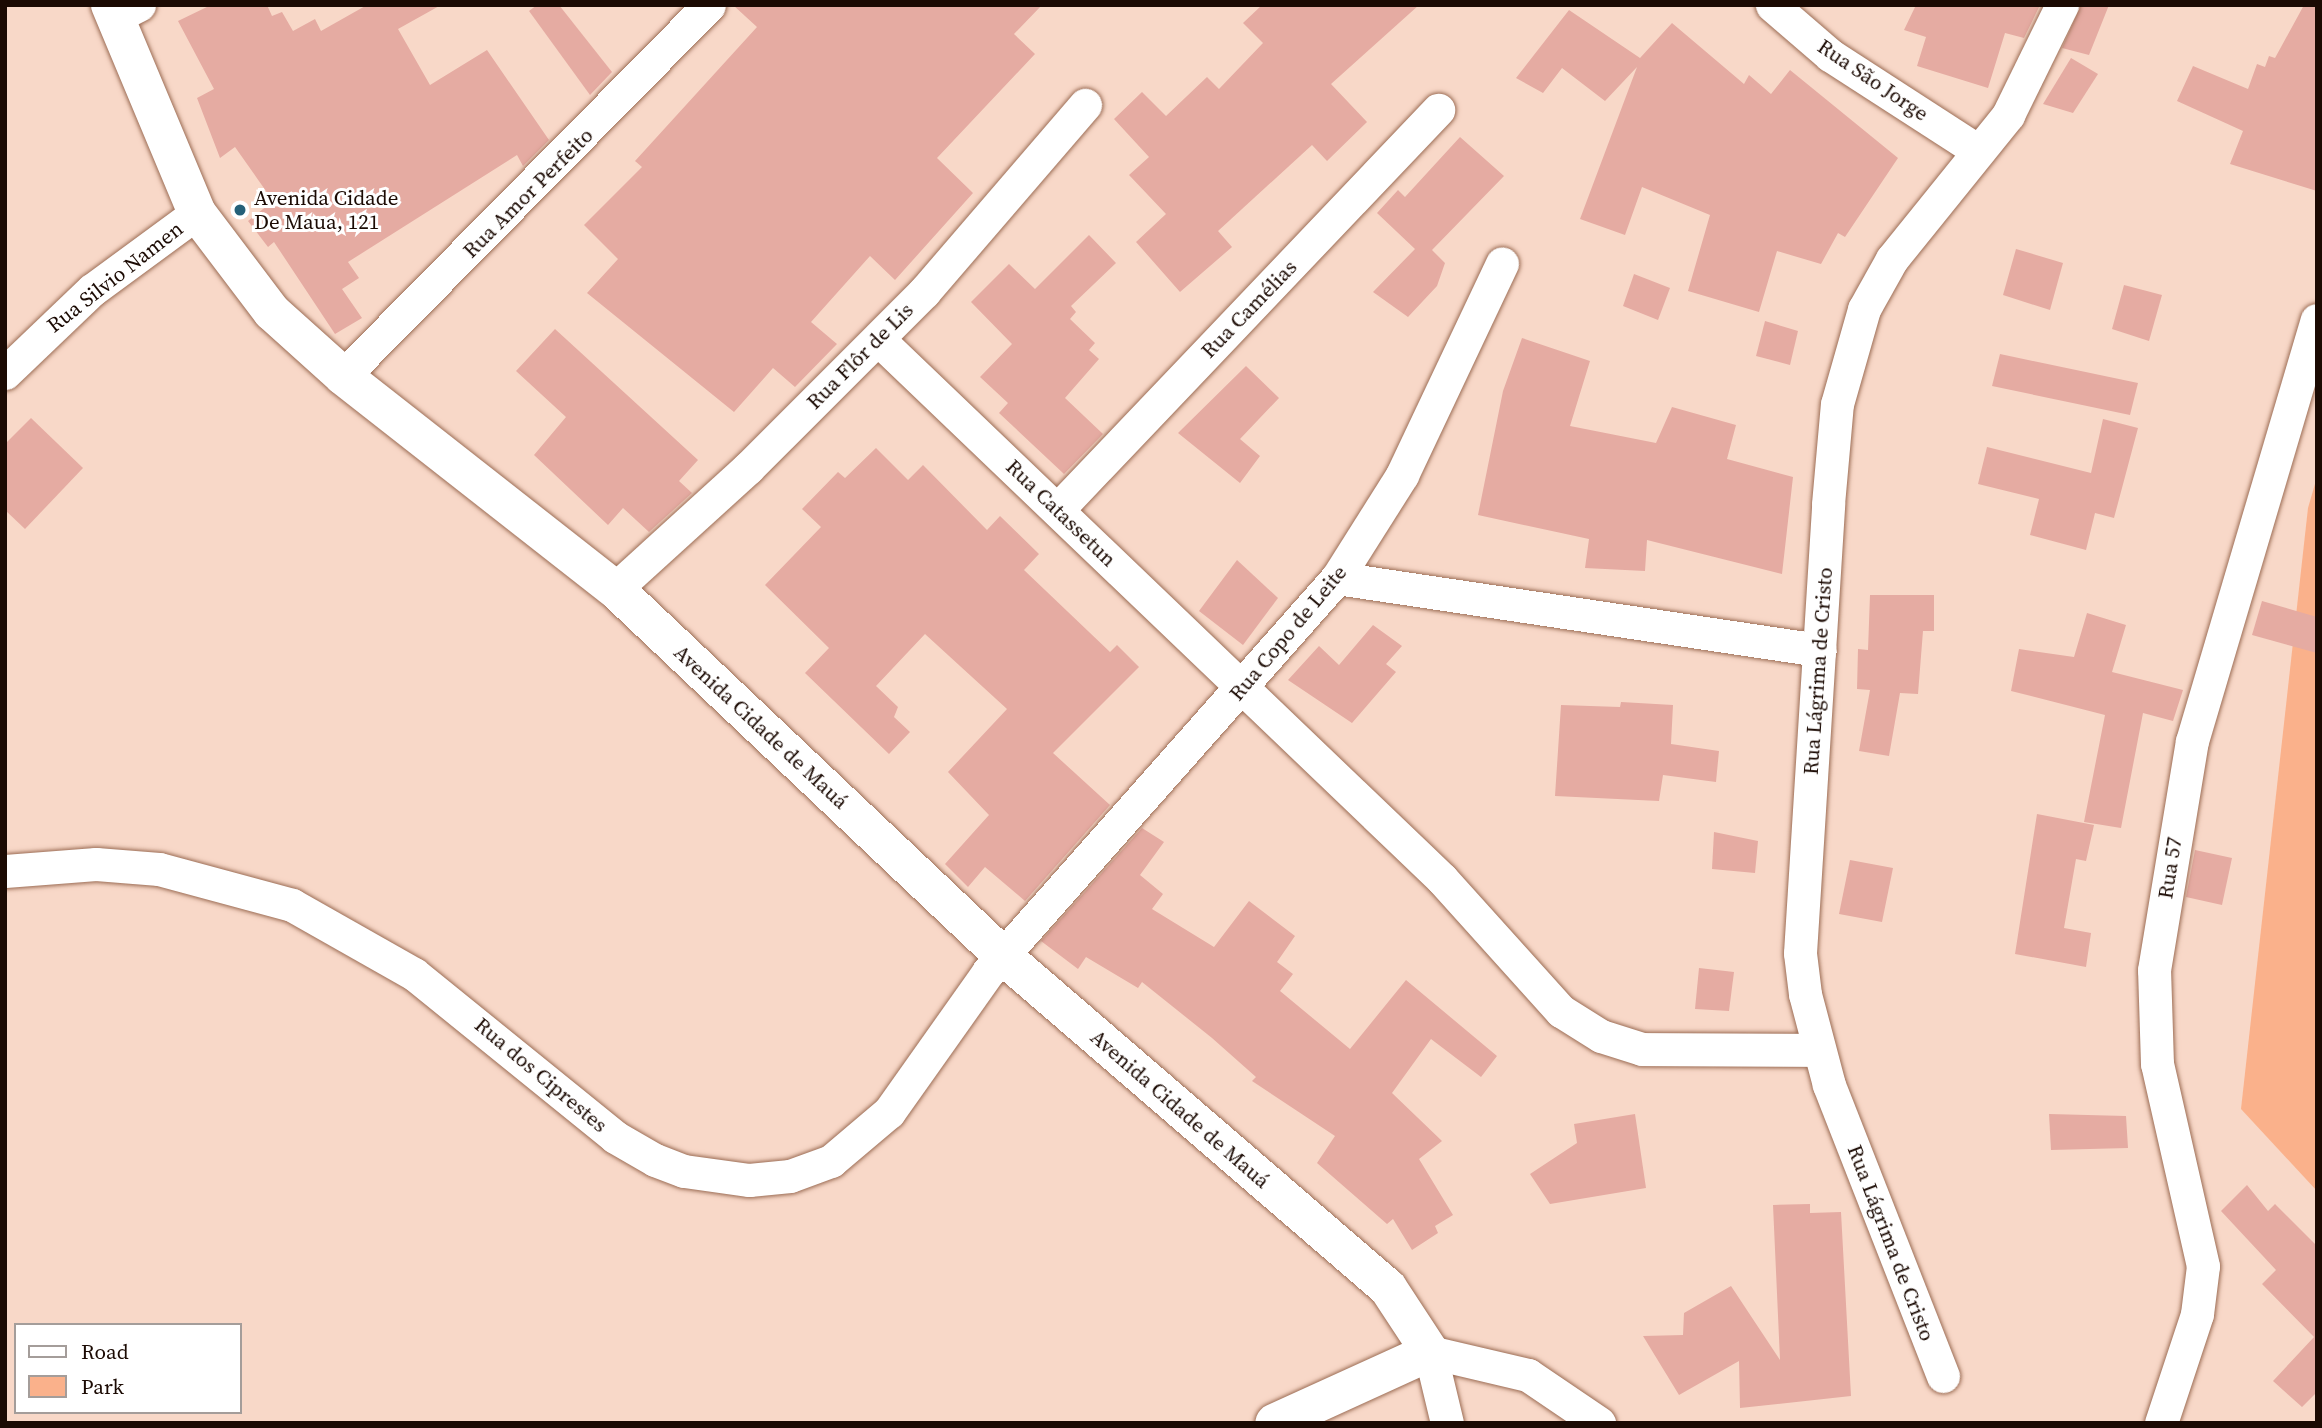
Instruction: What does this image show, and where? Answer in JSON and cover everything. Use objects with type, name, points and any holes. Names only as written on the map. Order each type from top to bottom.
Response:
[{"type":"street","name":"Rua Amor Perfeito","points":[[343,376],[709,5]]},
{"type":"street","name":"Rua São Jorge","points":[[1772,5],[1830,55],[1977,150]]},
{"type":"street","name":"Rua Lágrima de Cristo","points":[[1943,1376],[1819,1050],[1800,953],[1837,404],[1864,309],[1892,259],[1977,150],[2036,68],[2062,5]]},
{"type":"street","name":"Avenida Cidade de Mauá","points":[[122,9],[197,213],[272,312],[343,376],[615,589],[1003,956],[1388,1287],[1430,1352],[1447,1423]]},
{"type":"street","name":"Rua Flôr de Lis","points":[[615,589],[877,339],[1085,105]]},
{"type":"street","name":"Rua Camélias","points":[[1059,508],[1438,110]]},
{"type":"street","name":"Rua Silvio Namen","points":[[5,373],[92,290],[197,213]]},
{"type":"street","name":"Rua Copo de Leite","points":[[1003,956],[1240,692],[1337,578],[1402,475],[1502,263]]},
{"type":"street","name":"Rua 57","points":[[2161,1423],[2197,1314],[2203,1266],[2157,1064],[2154,970],[2192,741],[2317,320]]},
{"type":"street","name":"Rua Catassetun","points":[[877,339],[1059,508],[1240,692],[1442,879],[1560,1011],[1601,1036],[1642,1049],[1819,1050]]},
{"type":"street","points":[[1337,578],[1820,650]]},
{"type":"street","name":"Rua dos Ciprestes","points":[[5,871],[96,864],[159,869],[292,905],[414,974],[615,1137],[684,1171],[720,1178],[790,1176],[831,1161],[861,1139],[889,1112],[1003,956]]},
{"type":"street","points":[[1274,1423],[1430,1352],[1528,1375],[1599,1423]]},
{"type":"green space","points":[[2317,477],[2317,1191],[2241,1109],[2308,508]]},
{"type":"building","points":[[211,5],[267,5],[272,16],[282,12],[293,31],[315,19],[321,31],[367,5],[441,5],[398,29],[430,85],[487,50],[549,140],[523,166],[517,155],[348,262],[359,278],[342,289],[362,318],[335,334],[274,242],[268,247],[248,221],[273,201],[235,147],[220,158],[197,98],[214,89],[178,21]]},
{"type":"building","points":[[537,5],[559,5],[612,72],[590,95],[529,11]]},
{"type":"building","points":[[733,5],[1042,5],[1014,34],[1035,54],[937,158],[973,193],[895,280],[870,256],[811,322],[837,344],[795,387],[773,368],[734,412],[587,293],[618,259],[584,225],[642,167],[635,161],[757,27]]},
{"type":"building","points":[[1262,5],[1419,5],[1331,84],[1367,122],[1327,161],[1312,145],[1218,231],[1232,247],[1180,292],[1136,242],[1166,214],[1129,175],[1149,157],[1114,119],[1142,92],[1166,116],[1207,77],[1219,89],[1263,43],[1243,23]]},
{"type":"building","points":[[1916,5],[2040,5],[2024,38],[2005,33],[1988,88],[1917,66],[1926,37],[1904,30]]},
{"type":"building","points":[[2081,5],[2109,5],[2089,55],[2062,48]]},
{"type":"building","points":[[2304,5],[2317,5],[2317,191],[2230,164],[2243,131],[2177,101],[2193,66],[2248,89],[2257,64],[2265,67],[2269,56],[2275,58]]},
{"type":"building","points":[[1569,10],[1640,58],[1672,23],[1744,84],[1749,75],[1771,94],[1790,70],[1898,158],[1845,237],[1838,233],[1821,264],[1777,251],[1759,312],[1688,291],[1710,215],[1642,187],[1625,235],[1580,219],[1637,67],[1605,101],[1562,68],[1543,93],[1516,78]]},
{"type":"building","points":[[2071,58],[2098,74],[2073,113],[2043,104]]},
{"type":"building","points":[[1460,137],[1504,176],[1432,250],[1445,263],[1437,286],[1408,317],[1373,292],[1415,249],[1377,213],[1398,190],[1405,197]]},
{"type":"building","points":[[1089,235],[1116,263],[1071,306],[1076,312],[1070,319],[1095,343],[1089,350],[1099,359],[1065,398],[1103,434],[1064,474],[999,413],[1008,403],[980,377],[1012,344],[971,302],[1009,264],[1035,289]]},
{"type":"building","points":[[2016,249],[2063,263],[2050,310],[2003,295]]},
{"type":"building","points":[[1634,274],[1670,288],[1658,320],[1623,306]]},
{"type":"building","points":[[2124,285],[2162,295],[2149,341],[2112,329]]},
{"type":"building","points":[[1765,321],[1798,331],[1790,365],[1756,356]]},
{"type":"building","points":[[555,329],[698,460],[679,481],[692,493],[649,532],[623,508],[608,525],[534,455],[566,417],[516,371]]},
{"type":"building","points":[[1522,338],[1590,361],[1570,426],[1656,443],[1672,407],[1736,425],[1727,459],[1793,477],[1782,574],[1647,540],[1645,571],[1585,568],[1589,539],[1478,515],[1503,391]]},
{"type":"building","points":[[2000,354],[2138,383],[2130,415],[1992,386]]},
{"type":"building","points":[[1246,366],[1279,398],[1240,439],[1260,456],[1240,483],[1178,433]]},
{"type":"building","points":[[31,418],[83,468],[25,529],[5,510],[5,444]]},
{"type":"building","points":[[2103,419],[2138,428],[2114,518],[2095,513],[2086,550],[2030,535],[2039,499],[1978,484],[1987,447],[2091,473]]},
{"type":"building","points":[[876,448],[908,480],[923,465],[987,530],[1000,516],[1039,554],[1024,570],[1110,652],[1117,645],[1139,667],[1053,753],[1110,805],[1025,901],[985,867],[968,887],[945,864],[989,815],[948,772],[1007,709],[925,634],[876,686],[898,707],[894,717],[910,732],[889,754],[805,673],[829,648],[765,585],[821,527],[802,509],[838,472],[845,478]]},
{"type":"building","points":[[1237,560],[1278,598],[1243,645],[1199,611]]},
{"type":"building","points":[[1870,595],[1934,595],[1934,631],[1923,631],[1918,694],[1900,693],[1889,756],[1859,751],[1870,690],[1857,689],[1858,649],[1868,650]]},
{"type":"building","points":[[2262,601],[2317,617],[2317,653],[2252,635]]},
{"type":"building","points":[[2087,613],[2126,625],[2112,672],[2183,690],[2173,721],[2143,713],[2121,828],[2084,822],[2105,715],[2011,691],[2019,649],[2074,657]]},
{"type":"building","points":[[1373,625],[1402,646],[1386,664],[1396,672],[1352,723],[1288,680],[1319,646],[1339,665]]},
{"type":"building","points":[[1621,702],[1673,705],[1671,744],[1719,751],[1716,782],[1663,775],[1659,801],[1555,796],[1561,705],[1620,707]]},
{"type":"building","points":[[2037,814],[2094,825],[2086,861],[2076,859],[2064,928],[2091,933],[2086,967],[2015,954]]},
{"type":"building","points":[[1142,828],[1164,842],[1140,875],[1163,894],[1152,909],[1214,947],[1249,901],[1295,936],[1277,962],[1293,974],[1280,991],[1350,1049],[1406,980],[1497,1056],[1481,1077],[1431,1039],[1392,1093],[1442,1141],[1419,1159],[1453,1215],[1435,1226],[1438,1233],[1412,1250],[1393,1219],[1387,1224],[1317,1163],[1335,1136],[1252,1081],[1256,1077],[1142,982],[1138,988],[1086,957],[1078,969],[1041,941]]},
{"type":"building","points":[[1714,832],[1758,841],[1755,873],[1712,869]]},
{"type":"building","points":[[2195,850],[2232,858],[2222,905],[2186,897]]},
{"type":"building","points":[[1850,860],[1893,868],[1882,922],[1839,914]]},
{"type":"building","points":[[1699,968],[1734,972],[1729,1011],[1695,1009]]},
{"type":"building","points":[[1635,1114],[1646,1188],[1550,1204],[1530,1174],[1577,1143],[1574,1124]]},
{"type":"building","points":[[2049,1114],[2126,1116],[2128,1148],[2051,1150]]},
{"type":"building","points":[[2247,1185],[2268,1211],[2275,1204],[2317,1246],[2317,1392],[2302,1407],[2273,1381],[2314,1337],[2262,1284],[2276,1270],[2221,1211]]},
{"type":"building","points":[[1810,1204],[1810,1213],[1841,1212],[1851,1396],[1740,1408],[1739,1361],[1679,1395],[1643,1336],[1683,1335],[1684,1313],[1731,1286],[1780,1360],[1773,1205]]},
{"type":"place","name":"Avenida Cidade De Maua, 121","points":[[240,210]]}]
